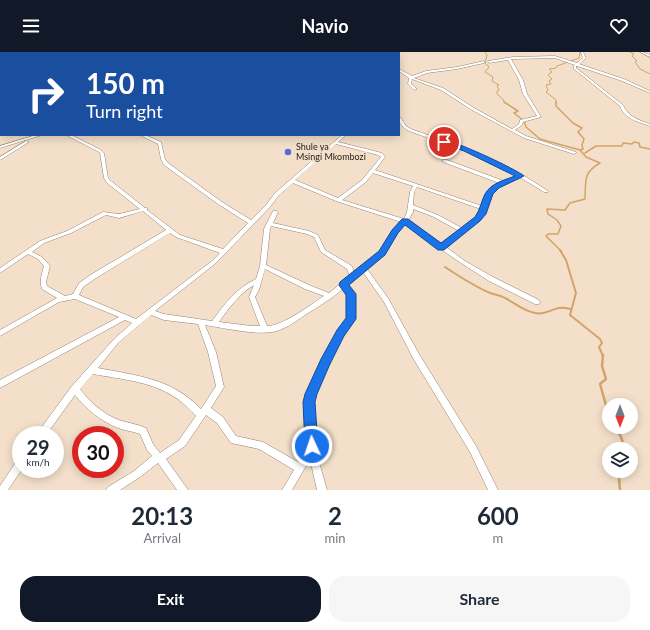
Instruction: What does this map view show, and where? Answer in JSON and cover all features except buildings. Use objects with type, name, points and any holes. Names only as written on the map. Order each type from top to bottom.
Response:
[{"type":"street","points":[[582,52],[584,58],[574,67],[576,70],[622,106],[624,113],[650,125]]},
{"type":"street","points":[[640,52],[650,56]]},
{"type":"street","points":[[488,62],[509,59],[563,57],[577,64],[623,80],[650,92]]},
{"type":"street","points":[[509,59],[521,80],[525,94],[539,117],[521,121],[521,124],[513,130]]},
{"type":"street","points":[[414,89],[409,85],[408,81],[411,78],[426,72],[455,69],[484,62]]},
{"type":"street","points":[[400,71],[411,78],[435,86],[473,109],[535,141],[574,154]]},
{"type":"street","points":[[400,120],[405,127],[410,130],[466,150],[521,176],[546,191]]},
{"type":"street","points":[[0,147],[38,136]]},
{"type":"street","points":[[70,136],[100,151],[102,153],[106,178],[120,192],[170,230],[178,236],[224,252]]},
{"type":"street","points":[[144,136],[160,143],[163,159],[166,164],[220,203],[252,223]]},
{"type":"street","points":[[48,426],[75,388],[92,370],[116,340],[214,262],[252,223],[277,194],[343,136]]},
{"type":"street","points":[[0,159],[33,138]]},
{"type":"street","points":[[335,143],[380,154],[383,157],[364,181],[338,200]]},
{"type":"street","points":[[445,161],[504,183]]},
{"type":"street","points":[[372,170],[484,208]]},
{"type":"street","points":[[441,248],[477,219],[484,208],[489,193],[496,186],[521,176]]},
{"type":"street","points":[[293,181],[338,200],[405,221],[441,248],[491,279],[537,302]]},
{"type":"street","points":[[150,312],[164,317],[214,324],[265,330],[278,328],[330,296],[382,253],[410,212],[412,192],[416,185]]},
{"type":"street","points":[[410,206],[436,216],[463,231]]},
{"type":"street","points":[[0,271],[46,240],[69,232],[105,213],[116,216],[145,210]]},
{"type":"street","points":[[265,330],[252,298],[263,266],[265,240],[275,212]]},
{"type":"street","points":[[270,224],[310,233],[316,236],[323,251],[350,268],[353,277]]},
{"type":"street","points":[[75,296],[81,285],[170,230]]},
{"type":"street","points":[[28,252],[40,258],[47,266],[43,282],[44,287],[63,298]]},
{"type":"street","points":[[263,266],[306,288],[330,296]]},
{"type":"street","points":[[363,268],[386,300],[416,356],[473,449],[493,490]]},
{"type":"street","points":[[214,324],[240,291],[246,286],[258,281]]},
{"type":"street","points":[[322,490],[312,446],[309,402],[311,394],[334,345],[351,319],[351,294],[344,285]]},
{"type":"street","points":[[0,333],[57,300],[75,296],[137,322]]},
{"type":"street","points":[[0,384],[125,317]]},
{"type":"street","points":[[111,490],[182,443],[204,413],[220,387],[212,352],[200,322]]},
{"type":"street","points":[[92,370],[151,383],[171,390],[204,413],[218,418],[226,426],[234,440],[260,445],[299,468]]},
{"type":"street","points":[[75,388],[86,402],[100,414],[119,424],[143,431],[150,447],[183,490]]},
{"type":"street","points":[[287,490],[312,446]]},
{"type":"street","points":[[3,490],[12,476]]},
{"type":"waterway","points":[[485,52],[487,55],[485,63],[489,67],[485,72],[493,77],[492,81],[499,85],[497,86],[499,90],[497,91],[497,94],[505,102]]},
{"type":"waterway","points":[[580,52],[579,58],[557,66],[556,68],[549,69],[552,72],[548,75],[552,79],[549,81],[551,84],[546,85],[548,90],[546,92],[556,100],[556,106],[573,123],[582,128],[578,132],[584,139],[582,145],[583,149],[580,150]]},
{"type":"waterway","points":[[630,52],[634,54],[632,56],[637,61],[635,62],[640,69],[650,74]]},
{"type":"waterway","points":[[505,102],[518,111],[514,113],[524,121],[526,127],[540,139],[580,150]]},
{"type":"waterway","points":[[585,153],[596,146],[622,146],[623,143],[632,144],[634,142],[639,143],[640,147],[650,149]]},
{"type":"waterway","points":[[560,250],[546,236],[548,234],[558,234],[561,226],[557,220],[548,214],[547,209],[565,210],[570,203],[585,199],[586,178],[591,170],[600,163],[586,157],[580,150]]},
{"type":"waterway","points":[[560,250],[566,260],[576,293],[570,315],[600,339],[602,343],[599,347],[603,356]]},
{"type":"waterway","points":[[445,267],[478,287],[503,297],[531,312],[544,313],[559,308],[570,309]]},
{"type":"waterway","points":[[603,356],[602,366],[606,379],[600,384],[604,398]]},
{"type":"waterway","points":[[619,434],[623,442]]},
{"type":"waterway","points":[[619,478],[620,490]]},
{"type":"place","name":"Shule ya Msingi Mkombozi","points":[[288,152]]},
{"type":"route","points":[[312,446],[309,402],[311,394],[325,362],[341,333],[350,323],[352,314],[352,297],[344,285],[382,253],[395,232],[405,221],[441,248],[472,224],[482,214],[489,193],[496,186],[518,179],[521,176],[466,150],[444,142]]}]
